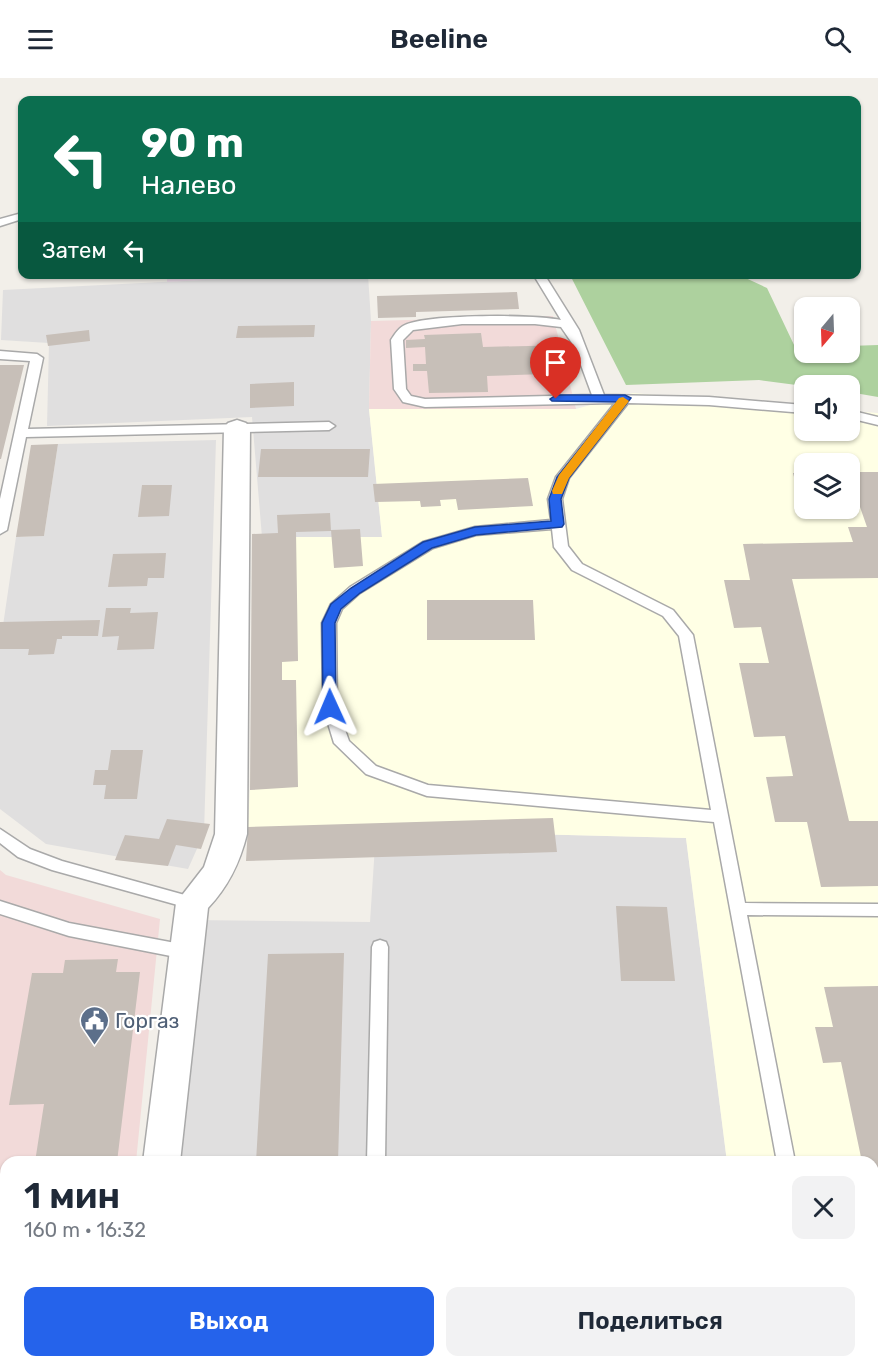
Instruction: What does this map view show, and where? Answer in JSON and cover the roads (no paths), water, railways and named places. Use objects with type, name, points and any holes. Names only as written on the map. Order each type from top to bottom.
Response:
[{"type":"street","points":[[162,1156],[192,903],[208,888],[223,864],[231,834],[237,428]]},
{"type":"lane","points":[[0,224],[18,217]]},
{"type":"lane","points":[[541,279],[574,332],[599,398]]},
{"type":"lane","points":[[574,332],[565,324],[537,320],[427,323],[406,327],[397,340],[400,389],[408,399],[425,403],[625,398],[738,401],[794,408]]},
{"type":"lane","points":[[0,355],[37,358],[0,530]]},
{"type":"lane","points":[[625,398],[563,477],[555,499],[561,547],[577,567],[601,581],[638,596],[668,612],[686,635],[785,1156]]},
{"type":"lane","points":[[860,417],[878,422]]},
{"type":"lane","points":[[21,434],[329,426]]},
{"type":"lane","points":[[558,524],[475,531],[428,545],[355,590],[336,607],[329,623],[330,707],[342,743],[371,770],[427,790],[721,817]]},
{"type":"lane","points":[[0,835],[24,853],[58,866],[192,903]]},
{"type":"lane","points":[[738,909],[878,910]]},
{"type":"lane","points":[[3,911],[129,943],[186,952]]},
{"type":"lane","points":[[376,1156],[380,947]]},
{"type":"place","name":"Горгаз","points":[[94,1046]]}]
